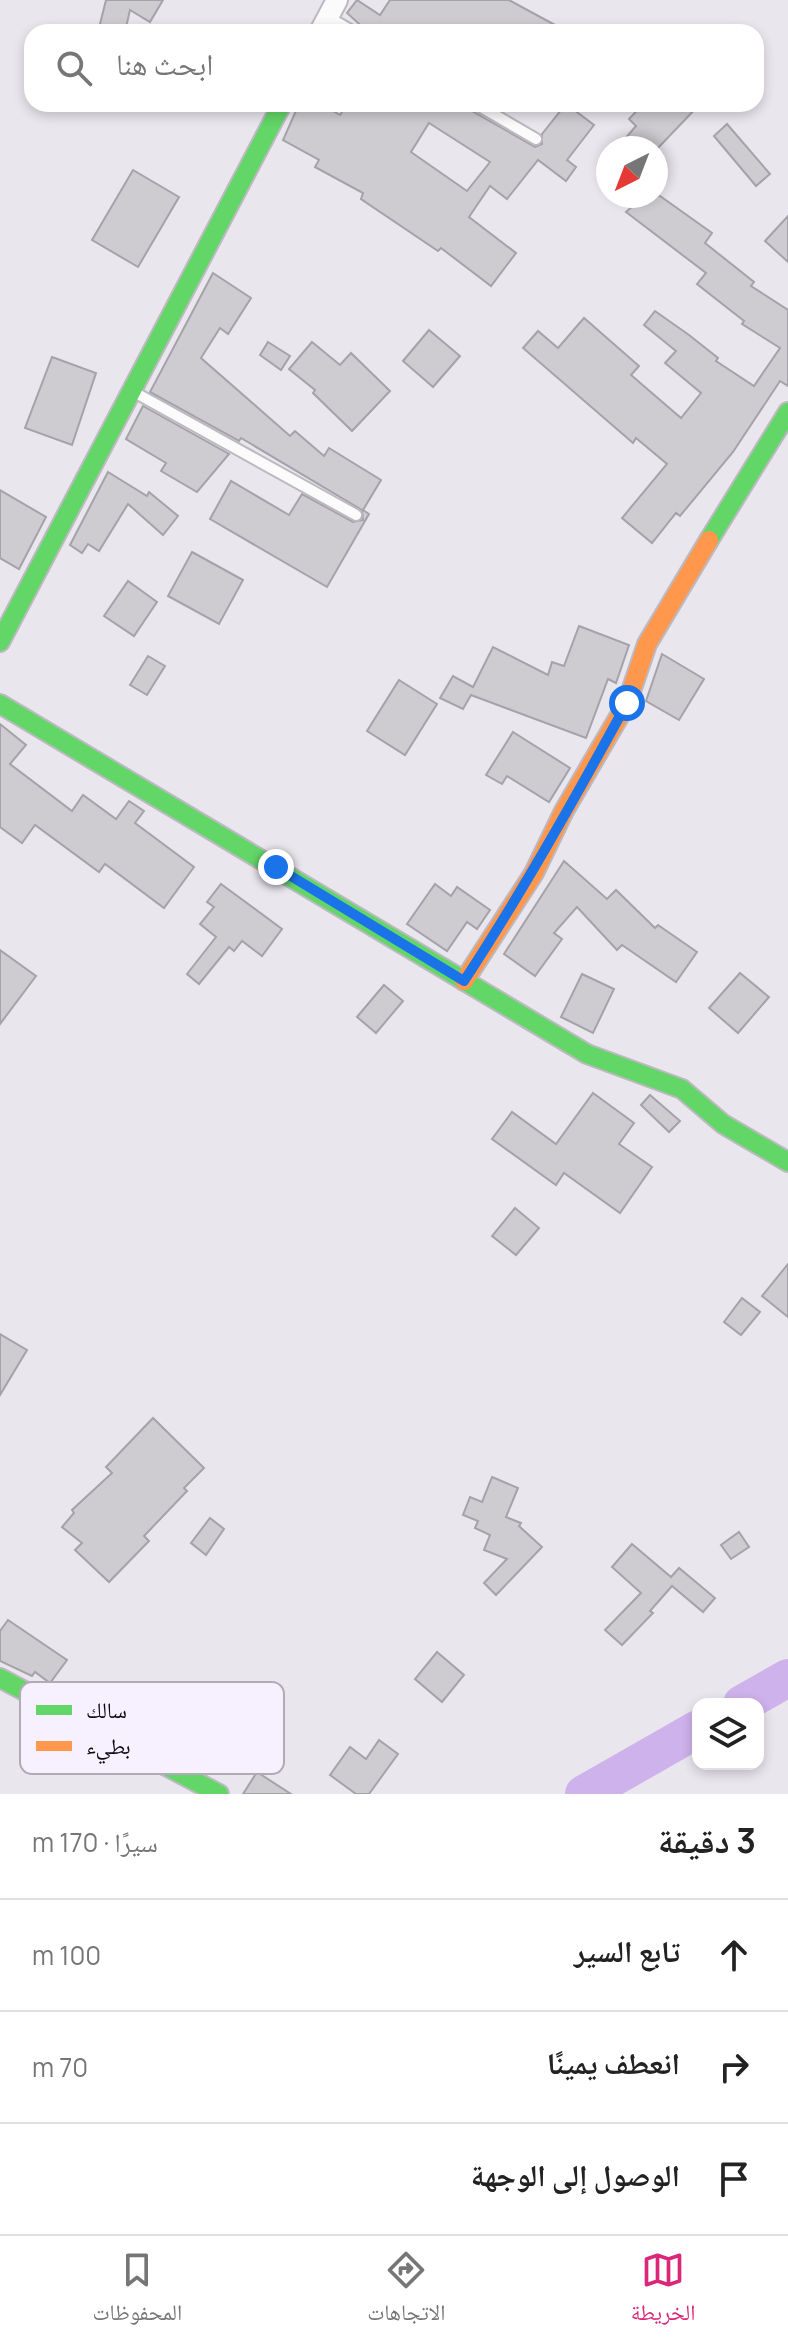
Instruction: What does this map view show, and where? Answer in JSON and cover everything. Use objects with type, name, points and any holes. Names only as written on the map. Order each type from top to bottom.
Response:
[{"type":"street","points":[[0,642],[278,112]]},
{"type":"street","points":[[464,981],[534,873],[564,811],[627,703],[647,644],[667,608],[788,412]]},
{"type":"street","points":[[0,704],[587,1054],[682,1089],[723,1124],[788,1162]]},
{"type":"street","points":[[0,1678],[20,1689]]},
{"type":"street","points":[[181,1774],[219,1794]]},
{"type":"lane","points":[[490,112],[536,139]]},
{"type":"lane","points":[[130,390],[356,515]]},
{"type":"building","points":[[106,0],[163,0],[150,22],[130,10],[127,24],[100,24]]},
{"type":"building","points":[[357,0],[380,15],[390,0],[509,0],[553,24],[359,24],[347,13]]},
{"type":"building","points":[[295,112],[335,112],[340,115],[342,112],[474,112],[535,147],[542,144],[542,134],[560,112],[577,112],[594,125],[567,160],[576,167],[566,181],[538,160],[507,199],[490,186],[469,217],[516,253],[491,286],[441,248],[438,251],[361,199],[363,193],[315,167],[319,160],[283,140]],"holes":[[[429,123],[490,162],[467,191],[411,152]]]},
{"type":"building","points":[[636,112],[692,112],[668,138],[627,136],[636,126],[629,119]]},
{"type":"building","points":[[727,124],[770,174],[756,186],[714,136]]},
{"type":"building","points":[[133,170],[179,197],[138,267],[92,240]]},
{"type":"building","points":[[668,202],[712,233],[705,243],[754,282],[751,286],[788,310],[788,386],[780,381],[733,452],[680,516],[676,513],[652,543],[622,518],[667,464],[636,438],[633,443],[523,348],[538,331],[558,348],[584,318],[639,366],[631,375],[681,418],[701,393],[665,363],[676,351],[644,325],[655,311],[718,358],[716,361],[754,386],[780,348],[742,324],[744,321],[697,284],[706,273],[626,212],[630,208],[668,208]]},
{"type":"building","points":[[788,216],[788,262],[765,241]]},
{"type":"building","points":[[213,273],[251,298],[228,334],[220,328],[201,358],[290,436],[295,431],[324,456],[329,448],[381,480],[363,510],[369,514],[327,587],[210,519],[231,481],[289,515],[302,494],[353,522],[363,520],[362,510],[241,438],[239,441],[150,392]]},
{"type":"building","points":[[429,330],[460,356],[433,387],[403,361]]},
{"type":"building","points":[[268,342],[290,356],[281,370],[260,355]]},
{"type":"building","points":[[312,342],[340,365],[351,353],[390,391],[352,431],[313,393],[315,390],[289,369]]},
{"type":"building","points":[[52,357],[96,373],[72,445],[25,428]]},
{"type":"building","points":[[143,406],[229,454],[197,492],[161,471],[166,463],[126,439]]},
{"type":"building","points":[[108,472],[147,496],[149,492],[178,516],[163,535],[128,504],[99,551],[88,544],[82,553],[70,545]]},
{"type":"building","points":[[0,490],[46,517],[19,569],[0,558]]},
{"type":"building","points":[[192,552],[243,580],[219,624],[168,596]]},
{"type":"building","points":[[128,581],[157,602],[134,636],[104,616]]},
{"type":"building","points":[[579,626],[629,645],[616,683],[608,679],[586,738],[471,695],[463,709],[440,698],[453,676],[473,687],[493,647],[548,675],[552,662],[564,666]]},
{"type":"building","points":[[662,654],[704,679],[679,720],[646,701]]},
{"type":"building","points":[[148,656],[165,666],[147,695],[130,685]]},
{"type":"building","points":[[399,680],[437,704],[405,755],[367,731]]},
{"type":"building","points":[[0,724],[26,745],[10,764],[72,811],[83,795],[116,819],[129,801],[144,811],[135,823],[194,867],[164,908],[105,864],[99,872],[35,825],[22,843],[0,827]]},
{"type":"building","points":[[513,732],[570,768],[549,802],[507,776],[502,784],[486,775]]},
{"type":"building","points":[[564,861],[607,899],[616,890],[655,928],[658,925],[697,952],[676,982],[622,945],[617,950],[577,907],[554,933],[562,939],[535,976],[504,954]]},
{"type":"building","points":[[221,884],[282,929],[262,956],[242,941],[234,951],[229,947],[199,984],[187,974],[216,937],[200,924],[214,907],[207,902]]},
{"type":"building","points":[[435,884],[451,896],[457,887],[490,910],[477,929],[467,922],[447,951],[407,924]]},
{"type":"building","points":[[0,950],[36,976],[0,1024]]},
{"type":"building","points":[[740,973],[769,997],[738,1033],[709,1008]]},
{"type":"building","points":[[582,974],[614,989],[593,1033],[561,1017]]},
{"type":"building","points":[[384,985],[403,1001],[376,1033],[357,1017]]},
{"type":"building","points":[[593,1093],[634,1123],[619,1144],[652,1167],[620,1213],[564,1173],[556,1185],[492,1139],[512,1112],[556,1144]]},
{"type":"building","points":[[650,1095],[680,1121],[669,1132],[641,1105]]},
{"type":"building","points":[[515,1208],[539,1228],[516,1255],[492,1236]]},
{"type":"building","points":[[788,1264],[788,1317],[762,1296]]},
{"type":"building","points":[[742,1298],[760,1312],[741,1335],[724,1322]]},
{"type":"building","points":[[0,1334],[27,1350],[0,1395]]},
{"type":"building","points":[[153,1418],[204,1468],[184,1488],[187,1491],[144,1536],[149,1541],[109,1582],[75,1550],[82,1543],[62,1527],[74,1513],[72,1510],[112,1473],[106,1467]]},
{"type":"building","points":[[492,1477],[518,1488],[506,1517],[521,1523],[519,1526],[542,1547],[496,1595],[484,1583],[507,1559],[484,1550],[490,1535],[475,1528],[478,1521],[463,1515],[470,1497],[482,1502]]},
{"type":"building","points":[[210,1518],[224,1529],[206,1555],[191,1543]]},
{"type":"building","points":[[739,1532],[749,1547],[731,1559],[721,1545]]},
{"type":"building","points":[[632,1544],[671,1577],[679,1568],[715,1598],[703,1612],[672,1586],[650,1611],[653,1613],[622,1645],[605,1630],[641,1593],[612,1567]]},
{"type":"building","points":[[8,1620],[67,1660],[51,1682],[35,1672],[32,1676],[0,1661],[0,1631]]},
{"type":"building","points":[[437,1652],[464,1675],[442,1702],[415,1679]]},
{"type":"building","points":[[379,1740],[398,1754],[369,1794],[356,1794],[330,1775],[350,1747],[366,1759]]},
{"type":"building","points":[[256,1774],[260,1774],[291,1794],[243,1794]]},
{"type":"waterway","points":[[753,1698],[788,1678]]},
{"type":"waterway","points":[[584,1794],[692,1732]]},
{"type":"traffic: fast","points":[[0,642],[278,112]]},
{"type":"traffic: fast","points":[[709,540],[788,412]]},
{"type":"traffic: fast","points":[[0,704],[587,1054],[682,1089],[723,1124],[788,1162]]},
{"type":"traffic: fast","points":[[0,1678],[20,1689]]},
{"type":"traffic: fast","points":[[181,1774],[219,1794]]},
{"type":"traffic: slow","points":[[464,981],[534,873],[564,811],[627,703],[647,644],[709,540]]},
{"type":"route","points":[[276,867],[464,981],[534,873],[564,811],[627,703]]}]
